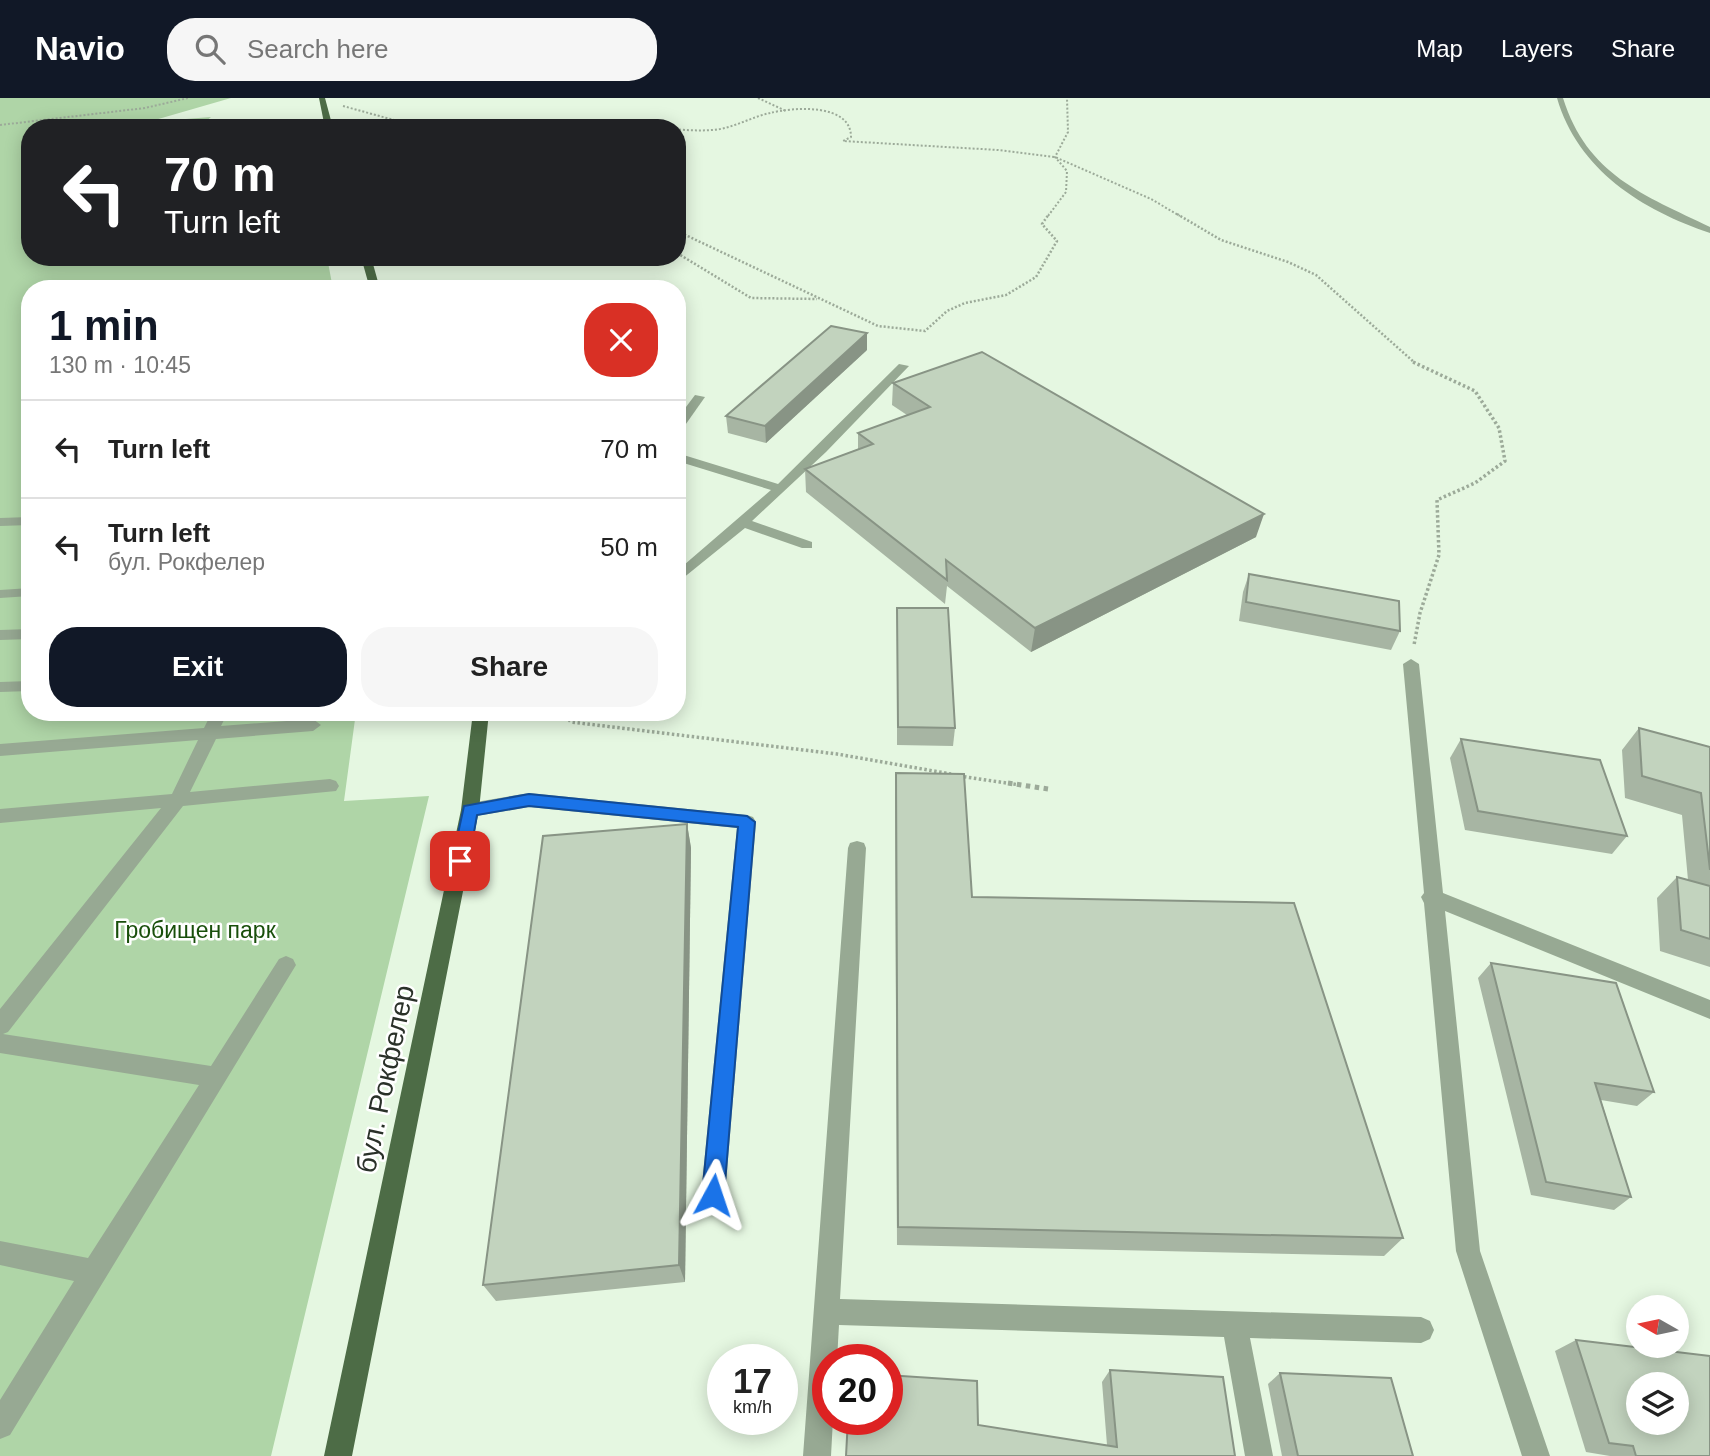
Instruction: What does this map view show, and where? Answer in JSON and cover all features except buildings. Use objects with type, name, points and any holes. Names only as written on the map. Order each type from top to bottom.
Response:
[{"type":"main road","points":[[323,101],[327,119]]},
{"type":"main road","name":"бул. Рокфелер","points":[[338,1456],[470,810],[480,721]]},
{"type":"street","points":[[1559,98],[1570,128],[1606,171],[1629,191],[1710,230]]},
{"type":"street","points":[[686,572],[781,489],[903,366]]},
{"type":"street","points":[[686,415],[699,397]]},
{"type":"street","points":[[686,460],[781,489]]},
{"type":"street","points":[[0,522],[21,521]]},
{"type":"street","points":[[745,523],[807,545]]},
{"type":"street","points":[[0,594],[21,593]]},
{"type":"street","points":[[0,635],[21,634]]},
{"type":"street","points":[[1411,664],[1431,897],[1468,1251],[1536,1456]]},
{"type":"street","points":[[0,687],[21,686]]},
{"type":"street","points":[[0,1025],[177,801],[216,721]]},
{"type":"street","points":[[0,750],[313,725]]},
{"type":"street","points":[[0,816],[330,786]]},
{"type":"street","points":[[470,810],[529,800],[747,822],[713,1195]]},
{"type":"street","points":[[817,1456],[857,848]]},
{"type":"street","points":[[1431,897],[1710,1010]]},
{"type":"street","points":[[0,1425],[286,965]]},
{"type":"street","points":[[0,1043],[216,1077]]},
{"type":"street","points":[[0,1253],[94,1272]]},
{"type":"street","points":[[827,1312],[1421,1330]]},
{"type":"street","points":[[1235,1325],[1259,1456]]},
{"type":"path","points":[[51,119],[145,108],[188,98]]},
{"type":"path","points":[[758,98],[787,111]]},
{"type":"path","points":[[1055,157],[1068,132],[1068,98]]},
{"type":"path","points":[[323,101],[390,119]]},
{"type":"path","points":[[686,128],[714,130],[730,127],[747,117],[787,111],[829,111],[842,115],[851,127],[851,136],[843,141],[998,150],[1055,157],[1151,199],[1221,240],[1288,262],[1316,275],[1417,365],[1475,391],[1499,428],[1505,461],[1475,483],[1437,500],[1440,555],[1420,613],[1411,664]]},
{"type":"path","points":[[0,125],[21,123]]},
{"type":"path","points":[[686,235],[878,326],[925,331],[947,311],[965,303],[1006,295],[1036,277],[1057,241],[1042,224],[1066,191],[1067,171],[1055,157]]},
{"type":"path","points":[[686,258],[751,298],[821,299]]},
{"type":"path","points":[[570,721],[837,754],[1048,789]]},
{"type":"green space","name":"Гробищен парк","points":[[0,98],[231,98],[158,119],[21,119],[21,266],[329,266],[331,280],[21,280],[21,721],[355,721],[344,801],[429,796],[271,1456],[0,1456]]},
{"type":"route","points":[[460,861],[470,810],[529,800],[747,822],[713,1195]]}]
